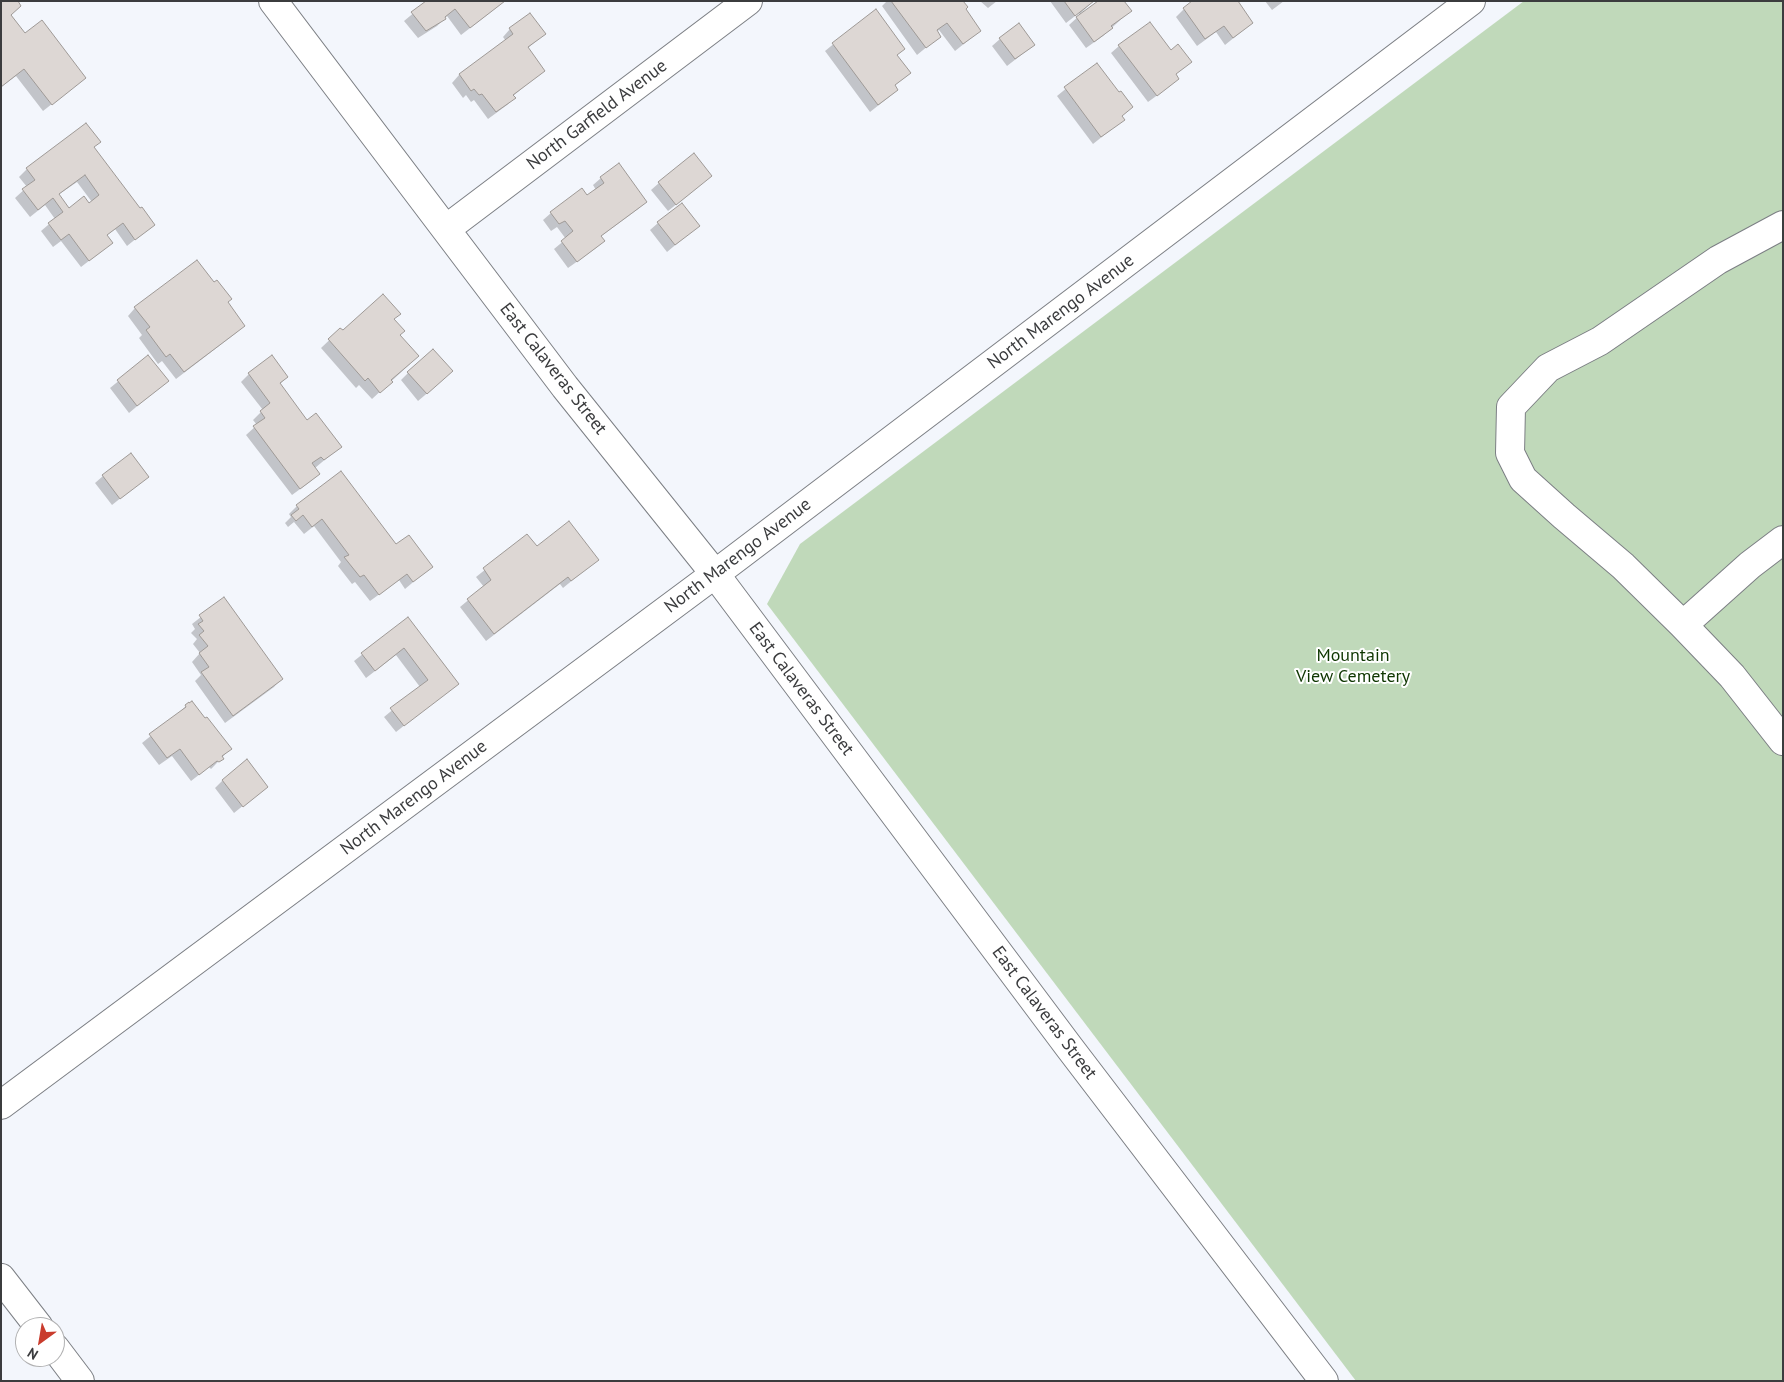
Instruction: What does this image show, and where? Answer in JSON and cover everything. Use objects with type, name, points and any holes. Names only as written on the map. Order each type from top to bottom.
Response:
[{"type":"street","name":"East Calaveras Street","points":[[273,1],[565,387],[715,574],[1069,1047],[1324,1381]]},
{"type":"street","name":"North Garfield Avenue","points":[[446,229],[748,1]]},
{"type":"street","name":"North Marengo Avenue","points":[[1,1105],[715,574],[1471,1]]},
{"type":"street","points":[[1783,225],[1718,260],[1600,341],[1548,368],[1512,407],[1510,453],[1524,479],[1623,566],[1683,625],[1732,676],[1783,741]]},
{"type":"street","points":[[1683,625],[1750,565],[1783,540]]},
{"type":"street","points":[[1,1278],[31,1317]]},
{"type":"street","points":[[65,1361],[80,1381]]},
{"type":"green space","name":"Mountain View Cemetery","points":[[1524,1],[1783,1],[1783,1381],[1356,1381],[767,604],[800,544]]},
{"type":"building","points":[[1,1],[18,1],[21,6],[11,15],[25,33],[42,20],[86,78],[52,105],[24,69],[1,87]]},
{"type":"building","points":[[426,1],[505,1],[470,28],[455,9],[445,17],[446,19],[426,31],[411,12]]},
{"type":"building","points":[[891,1],[963,1],[968,7],[966,9],[981,31],[963,44],[947,23],[937,30],[941,37],[926,48]]},
{"type":"building","points":[[1064,1],[1094,1],[1075,16]]},
{"type":"building","points":[[1098,1],[1124,1],[1132,11],[1111,26],[1113,28],[1094,42],[1076,17]]},
{"type":"building","points":[[1192,1],[1238,1],[1253,23],[1233,38],[1224,26],[1205,39],[1183,8]]},
{"type":"building","points":[[876,9],[905,49],[897,55],[911,73],[895,85],[898,90],[878,105],[832,43]]},
{"type":"building","points":[[530,13],[546,34],[528,47],[545,71],[513,95],[516,98],[496,112],[482,94],[479,95],[474,89],[471,91],[459,74],[513,34],[509,28]]},
{"type":"building","points":[[1150,22],[1171,50],[1178,44],[1192,62],[1176,74],[1179,79],[1157,96],[1118,45]]},
{"type":"building","points":[[1019,23],[1035,45],[1015,59],[999,38]]},
{"type":"building","points":[[1097,63],[1133,107],[1122,116],[1125,120],[1101,137],[1064,87]]},
{"type":"building","points":[[86,123],[101,142],[94,147],[155,225],[135,240],[123,223],[107,235],[113,243],[89,261],[69,234],[61,240],[48,223],[63,212],[53,198],[38,210],[22,189],[35,180],[26,168]],"holes":[[[85,175],[99,195],[89,203],[84,196],[69,208],[59,194]]]},
{"type":"building","points":[[694,153],[712,176],[676,205],[658,182]]},
{"type":"building","points":[[619,163],[647,202],[601,236],[605,241],[577,262],[561,241],[573,231],[565,221],[559,224],[550,212],[582,188],[587,195],[604,183],[600,177]]},
{"type":"building","points":[[682,203],[700,226],[675,245],[657,222]]},
{"type":"building","points":[[197,260],[214,282],[217,280],[232,299],[228,302],[245,326],[184,372],[170,354],[166,357],[146,330],[150,327],[134,307]]},
{"type":"building","points":[[383,294],[401,314],[394,319],[405,331],[400,335],[419,356],[391,380],[393,382],[380,393],[368,378],[365,381],[328,339],[340,328],[343,330]]},
{"type":"building","points":[[433,349],[453,371],[427,394],[407,372]]},
{"type":"building","points":[[148,355],[169,381],[137,406],[117,380]]},
{"type":"building","points":[[272,355],[288,377],[280,383],[307,420],[316,413],[342,447],[324,460],[321,457],[312,463],[320,474],[300,489],[253,426],[265,418],[260,411],[270,403],[248,373]]},
{"type":"building","points":[[131,453],[149,477],[120,499],[102,475]]},
{"type":"building","points":[[341,471],[396,544],[409,535],[433,567],[413,582],[407,574],[379,595],[364,575],[360,577],[344,557],[349,555],[322,519],[312,527],[303,515],[296,521],[291,515],[299,509],[296,505]]},
{"type":"building","points":[[569,521],[599,560],[571,581],[568,577],[494,634],[467,599],[491,580],[483,568],[527,534],[537,546]]},
{"type":"building","points":[[224,597],[283,679],[233,716],[201,672],[209,667],[199,653],[208,646],[199,635],[204,631],[198,624],[203,621],[199,615]]},
{"type":"building","points":[[408,617],[459,684],[404,726],[390,708],[428,680],[404,648],[375,671],[361,653]]},
{"type":"building","points":[[192,701],[232,749],[222,756],[224,759],[219,762],[217,761],[199,775],[180,749],[167,758],[149,734]]},
{"type":"building","points":[[247,759],[268,787],[243,807],[222,780]]}]
